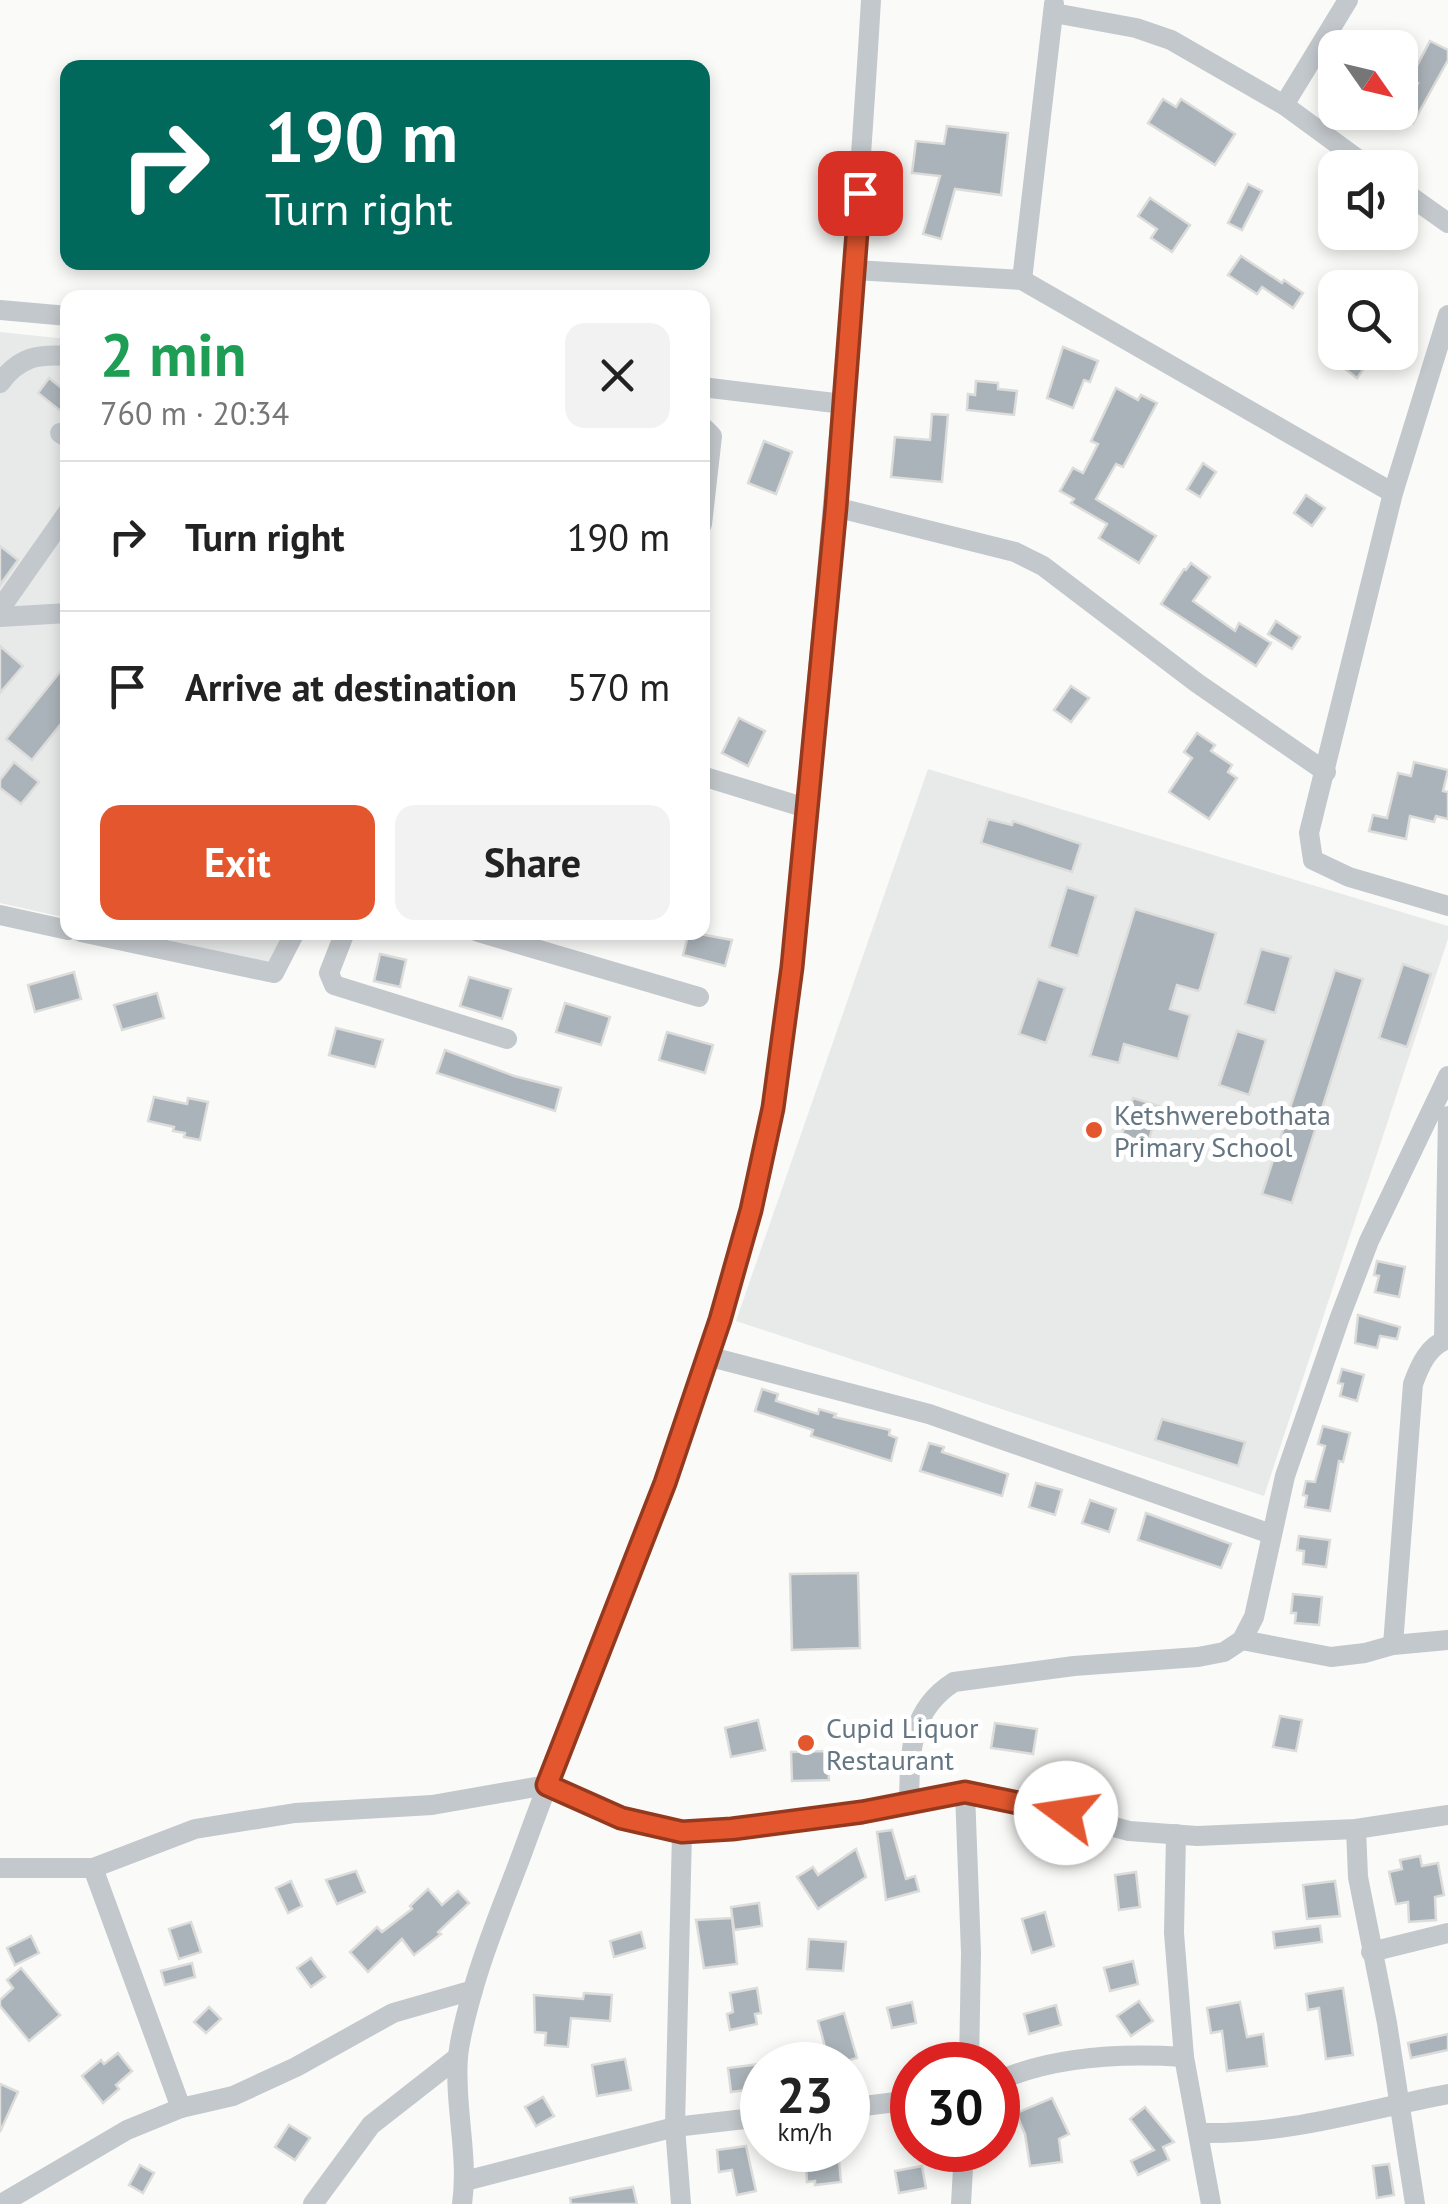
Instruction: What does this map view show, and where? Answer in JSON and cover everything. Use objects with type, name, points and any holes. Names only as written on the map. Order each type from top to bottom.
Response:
[{"type":"street","points":[[462,2204],[465,2182],[458,2058],[473,1990],[547,1785],[665,1483],[751,1210],[773,1108],[792,967],[836,507],[872,0]]},
{"type":"street","points":[[1284,105],[1348,0]]},
{"type":"street","points":[[1022,280],[1054,7],[1171,40],[1284,105],[1345,150]]},
{"type":"street","points":[[1418,202],[1448,224]]},
{"type":"street","points":[[855,270],[1022,280],[1393,493]]},
{"type":"street","points":[[0,310],[60,315]]},
{"type":"street","points":[[1448,315],[1393,493],[1309,833],[1312,860],[1349,876],[1448,906]]},
{"type":"street","points":[[0,383],[20,360],[38,355],[60,356]]},
{"type":"street","points":[[710,388],[842,404]]},
{"type":"street","points":[[836,507],[1015,552],[1043,566],[1198,684],[1326,772]]},
{"type":"street","points":[[0,609],[60,523]]},
{"type":"street","points":[[0,617],[60,613]]},
{"type":"street","points":[[710,778],[806,808]]},
{"type":"street","points":[[0,915],[60,928]]},
{"type":"street","points":[[118,940],[274,974],[291,940]]},
{"type":"street","points":[[342,940],[329,973],[334,985],[507,1039]]},
{"type":"street","points":[[505,940],[699,997]]},
{"type":"street","points":[[909,1805],[910,1747],[916,1723],[939,1691],[954,1682],[1074,1666],[1198,1656],[1224,1652],[1242,1640],[1254,1617],[1285,1476],[1368,1241],[1448,1076]]},
{"type":"street","points":[[1393,1645],[1413,1384],[1420,1364],[1446,1339],[1448,1116]]},
{"type":"street","points":[[706,1356],[929,1414],[1271,1534]]},
{"type":"street","points":[[1242,1640],[1331,1657],[1448,1640]]},
{"type":"street","points":[[2,1870],[93,1868],[195,1829],[295,1814],[432,1805],[547,1785],[621,1818],[682,1832],[909,1805],[965,1792],[1006,1798],[1128,1831],[1176,1834],[1356,1830],[1448,1815]]},
{"type":"street","points":[[965,1792],[971,1953],[969,2042]]},
{"type":"street","points":[[1356,1830],[1358,1877],[1387,2023],[1415,2204]]},
{"type":"street","points":[[681,2204],[675,2128],[682,1832]]},
{"type":"street","points":[[1176,1834],[1174,1934],[1184,2057],[1212,2204]]},
{"type":"street","points":[[93,1868],[182,2108]]},
{"type":"street","points":[[1371,1952],[1448,1933]]},
{"type":"street","points":[[2,2204],[126,2130],[249,2088],[296,2067],[393,2013],[473,1990]]},
{"type":"street","points":[[1020,2071],[1031,2066],[1154,2055],[1184,2057]]},
{"type":"street","points":[[313,2204],[371,2126],[458,2058]]},
{"type":"street","points":[[1200,2134],[1250,2134],[1331,2122],[1448,2094]]},
{"type":"street","points":[[465,2182],[675,2128],[740,2120]]},
{"type":"street","points":[[961,2204],[963,2172]]},
{"type":"shaded area","points":[[0,332],[60,338],[60,916],[0,903]]},
{"type":"shaded area","name":"Ketshwerebothata Primary School","points":[[928,769],[1448,926],[1448,939],[1264,1496],[736,1321]]},
{"type":"shaded area","points":[[167,940],[282,940],[274,963]]},
{"type":"building","points":[[1430,41],[1448,50],[1448,60],[1418,114],[1418,83],[1418,64]]},
{"type":"building","points":[[1163,99],[1176,107],[1181,99],[1235,134],[1215,165],[1148,123]]},
{"type":"building","points":[[947,126],[1008,133],[1001,195],[955,189],[941,239],[923,234],[940,176],[912,173],[916,141],[944,144]]},
{"type":"building","points":[[1248,184],[1262,191],[1242,230],[1228,223]]},
{"type":"building","points":[[1150,198],[1190,225],[1172,252],[1151,238],[1157,229],[1138,216]]},
{"type":"building","points":[[1241,256],[1303,293],[1293,308],[1262,287],[1257,294],[1228,275]]},
{"type":"building","points":[[1063,347],[1098,361],[1090,382],[1084,380],[1073,408],[1047,398]]},
{"type":"building","points":[[1346,370],[1363,370],[1357,378]]},
{"type":"building","points":[[49,378],[60,387],[60,411],[38,393]]},
{"type":"building","points":[[976,381],[998,383],[998,389],[1017,391],[1014,415],[967,410],[968,394],[975,395]]},
{"type":"building","points":[[1116,388],[1138,400],[1141,395],[1157,403],[1123,467],[1116,464],[1096,499],[1156,536],[1139,563],[1099,538],[1107,524],[1071,503],[1074,499],[1060,491],[1073,468],[1083,473],[1098,444],[1091,441]]},
{"type":"building","points":[[932,414],[948,415],[942,482],[891,477],[895,437],[930,440]]},
{"type":"building","points":[[764,441],[792,452],[776,494],[748,483]]},
{"type":"building","points":[[1203,463],[1216,472],[1200,497],[1187,489]]},
{"type":"building","points":[[1306,495],[1325,508],[1312,526],[1294,513]]},
{"type":"building","points":[[0,546],[18,560],[0,585]]},
{"type":"building","points":[[1191,563],[1210,577],[1193,601],[1235,631],[1239,623],[1271,643],[1256,666],[1161,604]]},
{"type":"building","points":[[1276,621],[1300,637],[1292,649],[1268,634]]},
{"type":"building","points":[[0,646],[23,666],[0,693]]},
{"type":"building","points":[[60,672],[60,725],[32,760],[6,739]]},
{"type":"building","points":[[1071,686],[1089,698],[1071,722],[1054,710]]},
{"type":"building","points":[[739,718],[765,731],[748,766],[722,753]]},
{"type":"building","points":[[1197,733],[1215,745],[1211,751],[1232,765],[1228,772],[1237,778],[1209,819],[1169,792],[1192,758],[1184,752]]},
{"type":"building","points":[[14,762],[39,782],[21,804],[0,788],[0,780]]},
{"type":"building","points":[[1414,762],[1448,770],[1443,791],[1448,792],[1448,819],[1436,816],[1434,822],[1410,816],[1406,839],[1369,831],[1373,815],[1387,818],[1398,773],[1411,776]]},
{"type":"building","points":[[988,819],[1012,825],[1013,821],[1081,844],[1072,872],[981,843]]},
{"type":"building","points":[[1067,887],[1096,896],[1078,956],[1049,947]]},
{"type":"building","points":[[1135,909],[1216,933],[1200,989],[1177,985],[1170,1009],[1190,1015],[1178,1059],[1124,1044],[1119,1063],[1090,1056]]},
{"type":"building","points":[[710,936],[732,940],[725,966],[683,955],[687,940],[710,940]]},
{"type":"building","points":[[1261,949],[1291,957],[1275,1013],[1245,1004]]},
{"type":"building","points":[[380,954],[406,960],[400,987],[374,981]]},
{"type":"building","points":[[1403,964],[1431,974],[1407,1047],[1379,1038]]},
{"type":"building","points":[[1335,970],[1363,979],[1292,1203],[1262,1194]]},
{"type":"building","points":[[74,972],[81,999],[35,1012],[28,985]]},
{"type":"building","points":[[469,977],[511,989],[502,1019],[460,1006]]},
{"type":"building","points":[[1038,979],[1065,988],[1046,1043],[1019,1034]]},
{"type":"building","points":[[157,993],[164,1018],[122,1030],[114,1005]]},
{"type":"building","points":[[565,1003],[610,1017],[601,1045],[556,1032]]},
{"type":"building","points":[[336,1028],[383,1040],[375,1067],[329,1055]]},
{"type":"building","points":[[1237,1031],[1266,1040],[1249,1095],[1219,1085]]},
{"type":"building","points":[[667,1032],[713,1045],[705,1073],[659,1060]]},
{"type":"building","points":[[445,1050],[514,1076],[561,1088],[555,1111],[437,1073]]},
{"type":"building","points":[[154,1097],[187,1104],[188,1098],[208,1102],[200,1140],[184,1137],[185,1133],[173,1131],[174,1127],[148,1121]]},
{"type":"building","points":[[1133,1098],[1159,1106],[1148,1143],[1122,1135]]},
{"type":"building","points":[[1377,1261],[1405,1267],[1399,1297],[1375,1292]]},
{"type":"building","points":[[1358,1315],[1400,1327],[1397,1339],[1380,1336],[1377,1348],[1355,1343]]},
{"type":"building","points":[[1342,1369],[1364,1375],[1357,1401],[1340,1396]]},
{"type":"building","points":[[762,1389],[778,1394],[776,1401],[890,1430],[889,1435],[897,1438],[891,1461],[811,1436],[813,1430],[755,1411]]},
{"type":"building","points":[[1162,1419],[1245,1442],[1238,1466],[1155,1440]]},
{"type":"building","points":[[1323,1426],[1350,1433],[1343,1462],[1339,1461],[1330,1511],[1305,1507],[1307,1496],[1303,1495],[1306,1481],[1315,1482],[1325,1446],[1318,1444]]},
{"type":"building","points":[[929,1443],[944,1447],[942,1452],[1008,1474],[1002,1496],[920,1471]]},
{"type":"building","points":[[1036,1483],[1062,1490],[1055,1515],[1029,1507]]},
{"type":"building","points":[[1090,1500],[1116,1509],[1109,1532],[1082,1523]]},
{"type":"building","points":[[1146,1513],[1231,1544],[1221,1568],[1138,1540]]},
{"type":"building","points":[[1299,1536],[1330,1540],[1326,1567],[1303,1564],[1304,1551],[1297,1550]]},
{"type":"building","points":[[858,1573],[860,1648],[792,1650],[790,1574]]},
{"type":"building","points":[[1293,1594],[1322,1597],[1319,1625],[1295,1623],[1296,1613],[1291,1613]]},
{"type":"building","points":[[1280,1716],[1302,1720],[1296,1751],[1273,1747]]},
{"type":"building","points":[[758,1720],[765,1750],[731,1757],[725,1728]]},
{"type":"building","points":[[995,1723],[1037,1729],[1033,1754],[991,1748]]},
{"type":"building","points":[[828,1751],[829,1780],[792,1781],[791,1752]]},
{"type":"building","points":[[892,1830],[906,1879],[915,1876],[919,1891],[886,1900],[877,1832]]},
{"type":"building","points":[[856,1849],[866,1877],[818,1909],[797,1877],[813,1867],[818,1875]]},
{"type":"building","points":[[1420,1856],[1422,1866],[1438,1863],[1444,1895],[1435,1897],[1436,1920],[1409,1922],[1408,1902],[1396,1904],[1389,1872],[1402,1869],[1400,1860]]},
{"type":"building","points":[[356,1871],[365,1892],[337,1904],[326,1880]]},
{"type":"building","points":[[1136,1872],[1140,1907],[1119,1910],[1115,1875]]},
{"type":"building","points":[[291,1881],[302,1906],[288,1913],[276,1888]]},
{"type":"building","points":[[1335,1881],[1340,1916],[1307,1919],[1303,1885]]},
{"type":"building","points":[[428,1889],[442,1905],[458,1891],[469,1903],[438,1932],[441,1934],[414,1955],[402,1939],[368,1972],[350,1952],[377,1927],[382,1932],[412,1909],[410,1906]]},
{"type":"building","points":[[759,1903],[762,1926],[734,1930],[731,1907]]},
{"type":"building","points":[[1045,1912],[1054,1946],[1032,1953],[1022,1919]]},
{"type":"building","points":[[732,1918],[737,1964],[704,1968],[696,1920]]},
{"type":"building","points":[[191,1922],[201,1952],[179,1959],[169,1929]]},
{"type":"building","points":[[1320,1926],[1322,1942],[1275,1948],[1273,1932]]},
{"type":"building","points":[[641,1932],[645,1948],[614,1957],[610,1941]]},
{"type":"building","points":[[31,1936],[39,1953],[15,1965],[7,1948]]},
{"type":"building","points":[[809,1939],[846,1942],[843,1971],[807,1969]]},
{"type":"building","points":[[311,1958],[325,1977],[311,1987],[297,1968]]},
{"type":"building","points":[[1133,1961],[1138,1984],[1110,1991],[1104,1968]]},
{"type":"building","points":[[192,1963],[195,1977],[165,1985],[161,1971]]},
{"type":"building","points":[[21,1968],[60,2015],[29,2041],[0,2006],[0,2000],[13,1988],[7,1980]]},
{"type":"building","points":[[757,1988],[761,2013],[755,2014],[757,2024],[730,2030],[730,1993]]},
{"type":"building","points":[[1343,1988],[1353,2055],[1326,2059],[1319,2008],[1308,2010],[1306,1994]]},
{"type":"building","points":[[584,1993],[612,1995],[610,2021],[571,2018],[568,2047],[545,2045],[546,2033],[535,2032],[534,1995],[583,1999]]},
{"type":"building","points":[[1139,2001],[1153,2021],[1131,2036],[1117,2016]]},
{"type":"building","points":[[912,2002],[916,2023],[892,2028],[887,2008]]},
{"type":"building","points":[[1240,2002],[1247,2037],[1263,2034],[1267,2066],[1227,2071],[1222,2031],[1211,2033],[1207,2008]]},
{"type":"building","points":[[1056,2005],[1061,2025],[1029,2034],[1024,2014]]},
{"type":"building","points":[[209,2007],[221,2019],[206,2033],[194,2022]]},
{"type":"building","points":[[844,2013],[852,2042],[824,2042],[818,2021]]},
{"type":"building","points":[[1448,2034],[1448,2050],[1411,2058],[1408,2043]]},
{"type":"building","points":[[118,2053],[132,2071],[103,2103],[82,2076],[101,2060],[104,2064]]},
{"type":"building","points":[[625,2059],[631,2090],[597,2096],[592,2065]]},
{"type":"building","points":[[740,2066],[740,2091],[731,2092],[728,2068]]},
{"type":"building","points":[[0,2084],[18,2092],[0,2132]]},
{"type":"building","points":[[543,2097],[554,2116],[536,2126],[525,2107]]},
{"type":"building","points":[[1052,2098],[1069,2134],[1059,2139],[1062,2162],[1030,2166],[1020,2111]]},
{"type":"building","points":[[1145,2107],[1174,2142],[1163,2147],[1169,2160],[1138,2175],[1131,2161],[1154,2150],[1130,2119]]},
{"type":"building","points":[[289,2125],[310,2138],[295,2160],[275,2147]]},
{"type":"building","points":[[740,2147],[740,2172],[752,2172],[756,2191],[737,2195],[732,2170],[719,2172],[717,2150]]},
{"type":"building","points":[[1389,2164],[1394,2195],[1377,2198],[1373,2166]]},
{"type":"building","points":[[140,2165],[154,2173],[143,2193],[129,2185]]},
{"type":"building","points":[[806,2172],[840,2172],[841,2182],[807,2182]]},
{"type":"building","points":[[895,2172],[923,2172],[926,2188],[899,2193]]},
{"type":"building","points":[[633,2187],[637,2204],[571,2204],[570,2198]]},
{"type":"place","name":"Ketshwerebothata Primary School","points":[[1094,1130]]},
{"type":"place","name":"Cupid Liquor Restaurant","points":[[806,1743]]},
{"type":"route","points":[[860,193],[836,507],[792,967],[773,1108],[751,1210],[720,1320],[665,1483],[547,1785],[621,1818],[682,1832],[862,1812],[965,1792],[1066,1813]]}]
